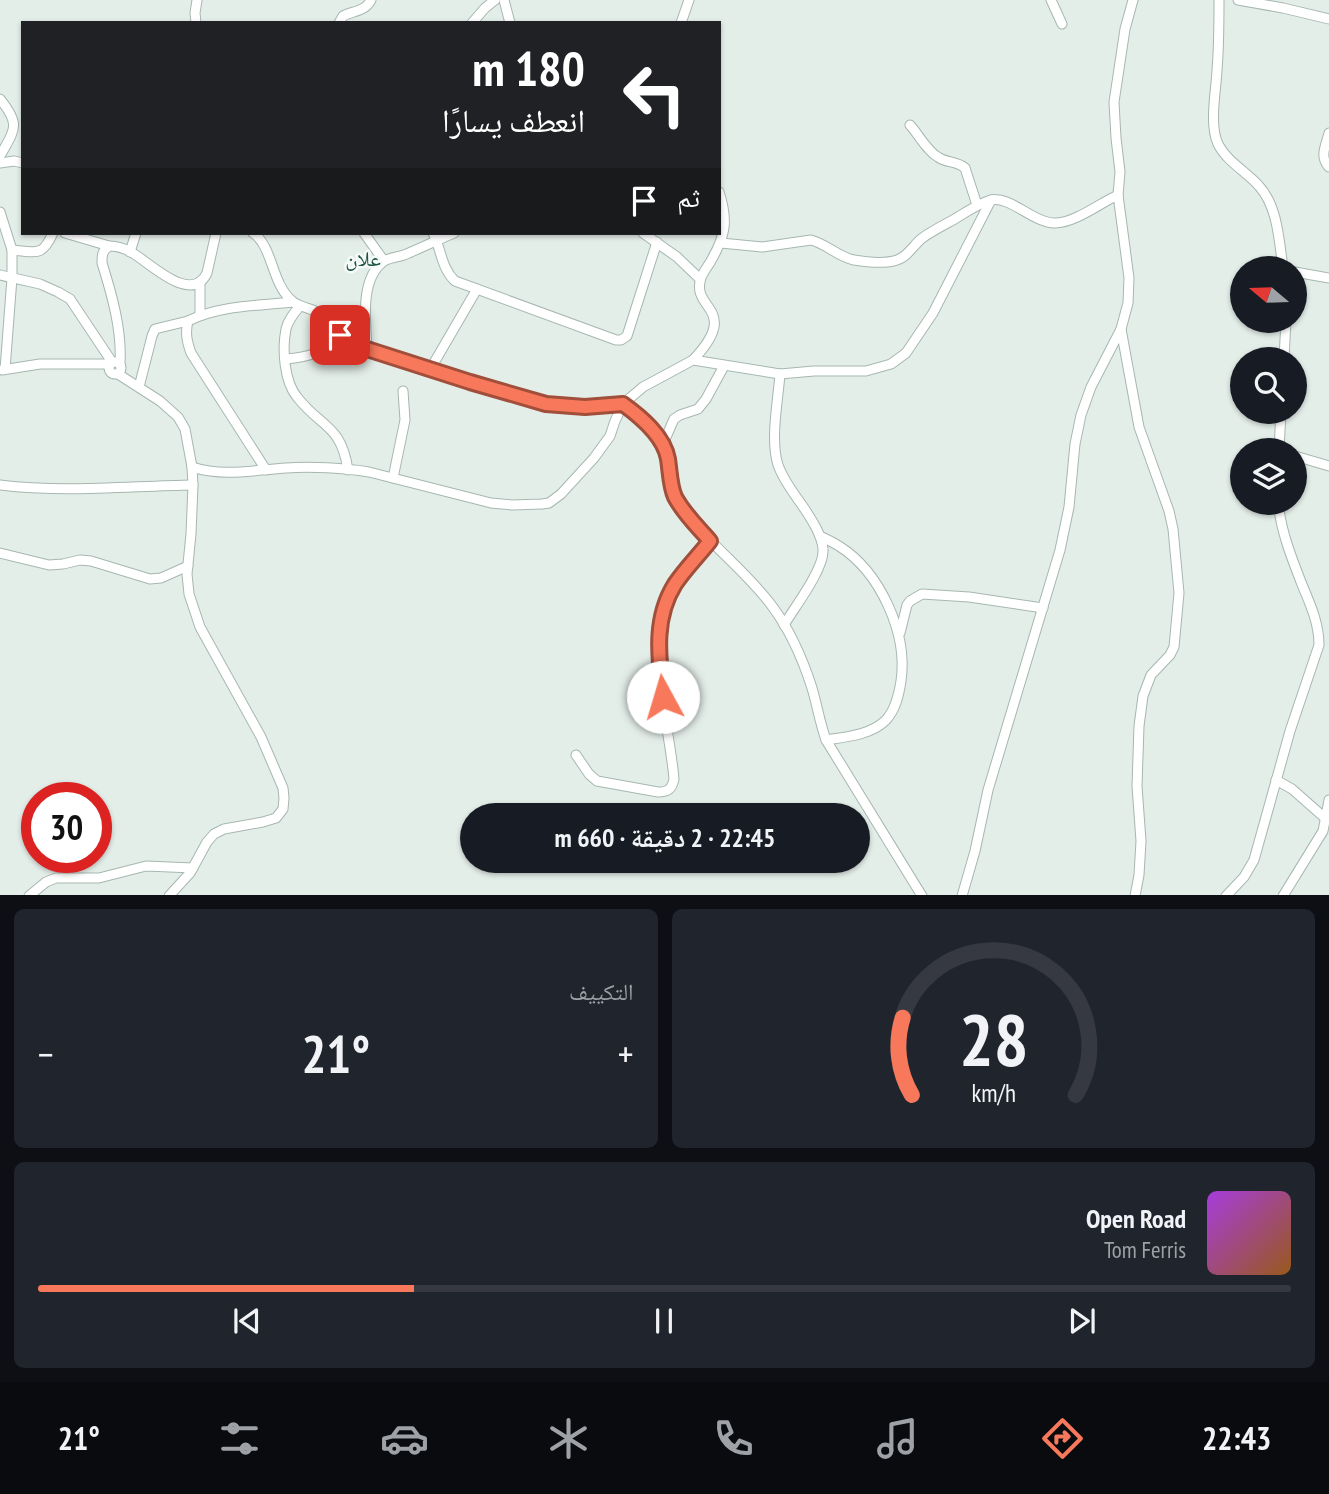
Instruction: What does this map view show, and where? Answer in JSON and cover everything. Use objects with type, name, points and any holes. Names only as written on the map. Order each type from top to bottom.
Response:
[{"type":"street","points":[[196,21],[197,0]]},
{"type":"street","points":[[340,21],[342,16],[365,8],[372,0]]},
{"type":"street","points":[[474,21],[495,0]]},
{"type":"street","points":[[504,0],[509,21]]},
{"type":"street","points":[[682,21],[689,0]]},
{"type":"street","points":[[1051,0],[1062,24]]},
{"type":"street","points":[[962,895],[988,790],[1060,550],[1081,415],[1091,387],[1121,329],[1128,303],[1129,287],[1118,195],[1120,172],[1115,95],[1125,29],[1133,0]]},
{"type":"street","points":[[1219,0],[1214,106],[1217,143],[1237,167],[1261,187],[1269,201],[1281,256]]},
{"type":"street","points":[[1238,0],[1284,4],[1329,19]]},
{"type":"street","points":[[0,99],[11,113],[13,123],[10,137],[0,156]]},
{"type":"street","points":[[910,125],[938,158],[962,164],[978,205]]},
{"type":"street","points":[[1329,133],[1324,160],[1329,167]]},
{"type":"street","points":[[0,163],[21,163]]},
{"type":"street","points":[[721,243],[762,247],[811,240],[818,241],[849,259],[893,261],[905,256],[924,237],[991,200],[1000,200],[1042,221],[1055,223],[1067,221],[1118,195]]},
{"type":"street","points":[[192,467],[230,472],[295,468],[369,472],[491,503],[548,503],[570,486],[600,450],[610,436],[623,404],[643,387],[693,360],[710,341],[715,325],[712,311],[701,293],[700,279],[721,243],[725,229],[721,200]]},
{"type":"street","points":[[693,360],[780,374],[866,371],[884,367],[901,358],[933,313],[991,200]]},
{"type":"street","points":[[0,212],[12,250],[3,370],[40,364],[114,367]]},
{"type":"street","points":[[12,250],[42,251],[52,235]]},
{"type":"street","points":[[130,252],[135,235]]},
{"type":"street","points":[[94,237],[109,246],[130,252],[172,280],[189,285],[204,279],[216,235]]},
{"type":"street","points":[[256,235],[261,239],[280,285],[296,304]]},
{"type":"street","points":[[365,235],[384,261]]},
{"type":"street","points":[[646,235],[700,279]]},
{"type":"street","points":[[367,349],[366,297],[371,279],[384,261],[402,256],[435,236],[451,278],[616,340],[628,337],[657,242]]},
{"type":"street","points":[[109,246],[104,250],[102,263],[120,338],[114,367]]},
{"type":"street","points":[[1307,274],[1329,278]]},
{"type":"street","points":[[0,275],[40,284],[70,299],[114,367],[160,401],[182,422],[187,436],[193,485],[189,594],[207,639],[255,725],[284,798],[283,808],[276,818],[217,831],[207,842],[185,879],[169,895]]},
{"type":"street","points":[[200,282],[200,315]]},
{"type":"street","points":[[431,368],[477,289]]},
{"type":"street","points":[[296,304],[286,327],[285,359],[291,390],[340,440],[348,470]]},
{"type":"street","points":[[139,387],[155,329],[229,308],[296,304],[315,311],[326,318],[340,335],[367,349],[470,382],[546,404],[585,407],[623,404],[663,444],[672,489],[686,513],[761,592],[784,625],[811,685],[826,740],[922,895]]},
{"type":"street","points":[[188,321],[186,334],[191,353],[266,470]]},
{"type":"street","points":[[1121,329],[1139,427],[1171,521],[1179,581],[1174,647],[1148,681],[1141,709],[1137,786],[1141,841],[1136,895]]},
{"type":"street","points":[[285,359],[308,357],[325,348],[340,335]]},
{"type":"street","points":[[663,444],[674,419],[698,409],[706,400],[724,366]]},
{"type":"street","points":[[780,374],[777,460],[782,476],[815,525],[823,549],[819,568],[784,625]]},
{"type":"street","points":[[393,478],[405,420],[403,391]]},
{"type":"street","points":[[1307,460],[1329,466]]},
{"type":"street","points":[[0,485],[29,489],[84,489],[193,485]]},
{"type":"street","points":[[1226,895],[1244,877],[1251,865],[1290,731],[1319,645],[1312,610],[1286,541],[1281,515]]},
{"type":"street","points":[[820,536],[839,545],[865,569],[875,583],[891,611],[899,635],[902,671],[895,705],[887,719],[862,734],[826,740]]},
{"type":"street","points":[[576,755],[597,781],[658,792],[671,788],[674,779],[660,673],[660,622],[676,583],[710,541]]},
{"type":"street","points":[[0,553],[49,565],[91,561],[150,579],[161,578],[188,566]]},
{"type":"street","points":[[899,635],[907,605],[922,594],[969,597],[1043,608]]},
{"type":"street","points":[[1276,780],[1292,789],[1326,820]]},
{"type":"street","points":[[1283,895],[1326,832],[1329,800]]},
{"type":"street","points":[[29,895],[36,888],[56,878],[99,878],[146,866],[193,868]]},
{"type":"district","name":"علان","points":[[363,259]]},
{"type":"route","points":[[340,335],[367,349],[546,404],[603,407],[623,404],[656,435],[667,454],[675,496],[710,541],[676,583],[663,611],[658,637],[663,697]]}]
